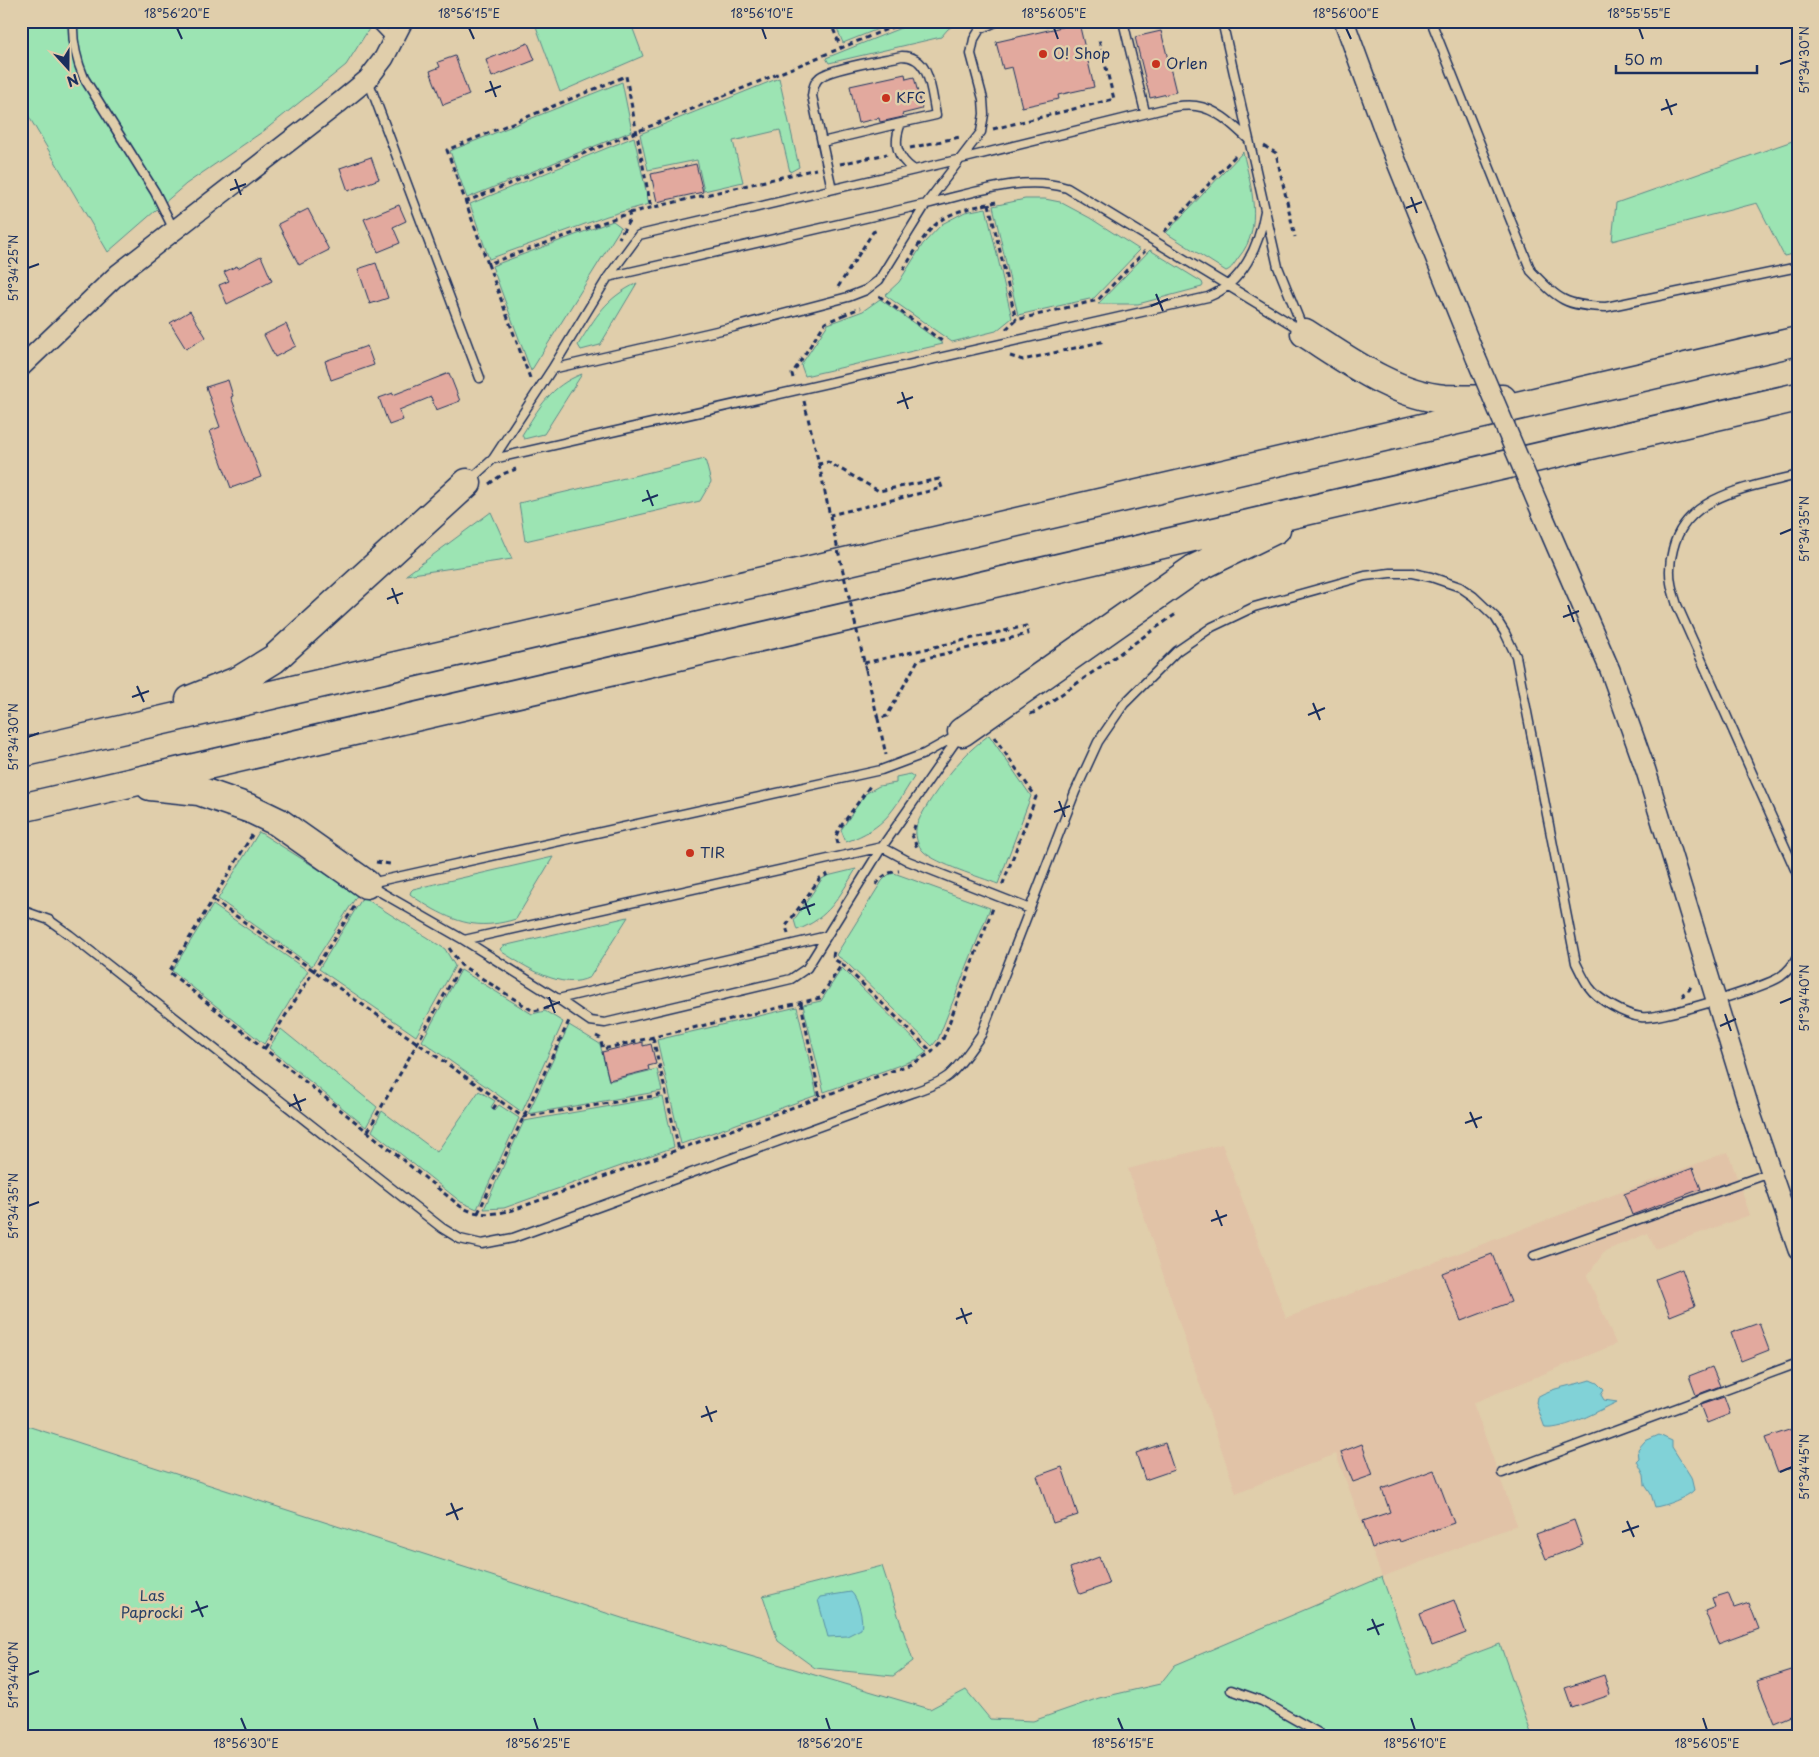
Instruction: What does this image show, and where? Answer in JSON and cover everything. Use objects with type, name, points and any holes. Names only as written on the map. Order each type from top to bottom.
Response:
[{"type":"highway","points":[[1305,333],[1385,382],[1412,392],[1444,399],[1551,399]]},
{"type":"highway","points":[[21,753],[1798,341]]},
{"type":"highway","points":[[21,808],[1798,396]]},
{"type":"highway","points":[[98,735],[240,680],[274,659],[467,483]]},
{"type":"highway","points":[[962,732],[1194,569],[1324,506]]},
{"type":"highway","points":[[129,783],[199,791],[251,809],[278,822],[362,892]]},
{"type":"street","points":[[21,367],[118,274],[340,102],[368,78],[384,58],[402,21]]},
{"type":"street","points":[[1344,21],[1385,133],[1476,358],[1610,670],[1646,771],[1770,1173],[1798,1250]]},
{"type":"lane","points":[[73,21],[73,42],[77,61],[84,78],[156,192],[174,230]]},
{"type":"lane","points":[[374,21],[392,41]]},
{"type":"lane","points":[[552,368],[734,327],[839,299],[866,290],[879,280],[926,204],[981,132],[984,114],[983,99],[971,54],[974,40],[980,29],[998,21]]},
{"type":"lane","points":[[1123,21],[1145,112]]},
{"type":"lane","points":[[1222,21],[1278,267],[1305,333]]},
{"type":"lane","points":[[1431,21],[1531,271],[1558,297],[1570,304],[1587,307],[1606,307],[1798,267]]},
{"type":"lane","points":[[822,142],[936,115],[925,69],[921,63],[910,56],[902,56],[836,70],[818,78],[812,96],[827,167],[832,188]]},
{"type":"lane","points":[[368,78],[480,378]]},
{"type":"lane","points":[[467,483],[493,459],[608,277],[639,235],[1172,107],[1196,106],[1212,111],[1227,120],[1249,140]]},
{"type":"lane","points":[[901,123],[896,138],[898,151],[904,162],[914,170]]},
{"type":"lane","points":[[608,277],[1002,187],[1036,183],[1054,184],[1067,188],[1305,333]]},
{"type":"lane","points":[[493,459],[1208,297],[1230,286],[1254,250],[1261,234],[1265,211]]},
{"type":"lane","points":[[1798,475],[1723,496],[1703,506],[1687,520],[1675,539],[1670,561],[1671,582],[1676,605],[1798,876]]},
{"type":"lane","points":[[21,910],[49,920],[70,935],[442,1228],[460,1239],[482,1244],[513,1238],[900,1097],[948,1076],[981,1035],[1075,792],[1098,742],[1124,704],[1177,651],[1212,627],[1254,607],[1365,576],[1412,573],[1460,586],[1473,596],[1495,617],[1516,656],[1576,963],[1590,988],[1614,1007],[1643,1018],[1662,1015],[1762,986],[1781,976],[1795,963],[1798,956]]},
{"type":"lane","points":[[362,892],[881,770],[924,754],[962,732]]},
{"type":"lane","points":[[362,892],[464,940],[590,1021],[605,1023],[791,979],[807,968],[882,847],[962,732]]},
{"type":"lane","points":[[464,940],[882,847],[908,862],[1030,909]]},
{"type":"lane","points":[[558,999],[827,936]]},
{"type":"lane","points":[[1534,1256],[1770,1173]]},
{"type":"lane","points":[[1502,1474],[1798,1363]]},
{"type":"lane","points":[[1231,1690],[1262,1702],[1324,1736]]},
{"type":"path","points":[[830,21],[841,48]]},
{"type":"path","points":[[466,202],[907,21]]},
{"type":"path","points":[[488,264],[629,212],[981,132],[1114,99],[1099,40]]},
{"type":"path","points":[[536,372],[531,380],[447,150],[626,76],[651,208]]},
{"type":"path","points":[[1263,145],[1276,153],[1295,237]]},
{"type":"path","points":[[1004,330],[1016,320],[1098,300],[1236,154]]},
{"type":"path","points":[[864,159],[869,180]]},
{"type":"path","points":[[898,277],[934,225],[956,212],[999,202]]},
{"type":"path","points":[[989,204],[1016,320]]},
{"type":"path","points":[[614,244],[630,219],[629,212]]},
{"type":"path","points":[[843,315],[837,288],[873,232],[889,227],[886,213]]},
{"type":"path","points":[[1138,245],[1146,250]]},
{"type":"path","points":[[874,299],[881,295],[949,346],[940,348]]},
{"type":"path","points":[[790,945],[786,926],[820,878],[842,870],[836,836],[838,829],[868,787],[884,782],[878,757],[887,755],[804,400],[815,398],[810,378],[793,382],[792,374],[825,323],[862,307]]},
{"type":"path","points":[[819,464],[828,462],[879,491],[939,479],[942,488],[830,515]]},
{"type":"path","points":[[1027,715],[1036,712],[1176,614]]},
{"type":"path","points":[[864,663],[1026,626],[1028,634],[918,660],[886,716],[878,718]]},
{"type":"path","points":[[990,730],[1036,797],[1001,889]]},
{"type":"path","points":[[915,823],[912,835],[914,845],[919,853]]},
{"type":"path","points":[[255,831],[169,972],[460,1206],[468,1211],[478,1213],[495,1214],[513,1210],[905,1068],[932,1052],[943,1039],[994,906],[985,903]]},
{"type":"path","points":[[874,889],[879,881],[890,872],[899,870],[907,874]]},
{"type":"path","points":[[265,1048],[362,892]]},
{"type":"path","points":[[213,900],[523,1117],[666,1094]]},
{"type":"path","points":[[447,945],[461,965],[533,1011],[547,1008],[554,1012]]},
{"type":"path","points":[[838,945],[833,954],[836,960],[932,1052]]},
{"type":"path","points":[[592,1034],[600,1038],[603,1049],[820,998],[842,964]]},
{"type":"path","points":[[368,1131],[461,965]]},
{"type":"path","points":[[801,1003],[820,1098]]},
{"type":"path","points":[[562,1016],[576,1025]]},
{"type":"path","points":[[478,1213],[569,1020]]},
{"type":"path","points":[[653,1038],[680,1150]]},
{"type":"path","points":[[493,1108],[499,1100]]},
{"type":"shaded area","points":[[1222,1144],[1286,1318],[1728,1152],[1750,1215],[1655,1249],[1648,1233],[1605,1251],[1587,1276],[1616,1344],[1473,1403],[1517,1525],[1382,1577],[1336,1454],[1236,1493],[1128,1169]]},
{"type":"green space","points":[[21,21],[374,21],[346,65],[265,130],[186,184],[108,252],[21,103]]},
{"type":"green space","points":[[534,21],[630,21],[643,56],[560,92]]},
{"type":"green space","points":[[834,21],[898,21],[843,43]]},
{"type":"green space","points":[[918,21],[960,21],[948,29],[941,37],[829,63],[826,58]]},
{"type":"green space","points":[[779,78],[799,167],[790,172],[780,130],[733,141],[743,182],[704,191],[697,160],[648,170],[640,134]]},
{"type":"green space","points":[[622,82],[632,131],[467,198],[450,151]]},
{"type":"green space","points":[[634,137],[649,204],[607,216],[489,259],[470,204]]},
{"type":"green space","points":[[1798,139],[1798,253],[1784,256],[1757,203],[1612,241],[1616,203]]},
{"type":"green space","points":[[1243,152],[1252,192],[1253,220],[1247,245],[1230,269],[1226,271],[1166,233]]},
{"type":"green space","points":[[1025,199],[1045,199],[1060,202],[1090,218],[1140,250],[1094,298],[1018,315],[993,206]]},
{"type":"green space","points":[[986,208],[1012,318],[996,331],[952,342],[885,295],[899,282],[923,244],[942,224],[965,212]]},
{"type":"green space","points":[[613,221],[621,227],[531,371],[492,266]]},
{"type":"green space","points":[[1150,250],[1202,282],[1202,287],[1138,304],[1098,304]]},
{"type":"green space","points":[[637,283],[600,345],[581,350],[578,345],[603,309],[617,295]]},
{"type":"green space","points":[[880,299],[943,344],[805,376],[801,365],[828,324],[863,311]]},
{"type":"green space","points":[[582,374],[544,434],[524,439],[522,435],[553,391]]},
{"type":"green space","points":[[705,459],[711,482],[700,501],[525,541],[519,503]]},
{"type":"green space","points":[[491,512],[512,559],[406,575]]},
{"type":"green space","points":[[989,735],[1031,796],[998,884],[948,866],[930,857],[918,843],[916,835],[917,824],[938,789],[966,755]]},
{"type":"green space","points":[[910,774],[914,777],[887,817],[870,830],[846,842],[841,830],[865,794],[879,786],[896,783],[896,777]]},
{"type":"green space","points":[[259,832],[358,894],[312,966],[218,899]]},
{"type":"green space","points":[[553,857],[516,919],[493,924],[463,922],[433,909],[410,894],[413,889]]},
{"type":"green space","points":[[856,869],[832,906],[817,919],[797,930],[794,920],[822,879]]},
{"type":"green space","points":[[894,873],[990,908],[938,1039],[932,1046],[846,962],[836,955],[882,881],[888,875]]},
{"type":"green space","points":[[363,897],[445,949],[455,966],[416,1036],[319,969]]},
{"type":"green space","points":[[213,905],[308,971],[264,1044],[172,971]]},
{"type":"green space","points":[[628,917],[590,977],[579,981],[556,979],[544,975],[522,964],[500,949],[503,946]]},
{"type":"green space","points":[[842,968],[927,1052],[917,1059],[824,1092],[803,1005],[821,1001]]},
{"type":"green space","points":[[461,970],[532,1014],[545,1011],[563,1022],[522,1112],[422,1041]]},
{"type":"green space","points":[[797,1007],[817,1095],[681,1144],[657,1040]]},
{"type":"green space","points":[[569,1025],[600,1044],[609,1081],[657,1069],[662,1091],[528,1114]]},
{"type":"green space","points":[[281,1029],[377,1107],[366,1127],[269,1048]]},
{"type":"green space","points":[[479,1091],[495,1101],[491,1107],[495,1110],[499,1105],[519,1118],[477,1209],[461,1202],[372,1131],[382,1111],[437,1152]]},
{"type":"green space","points":[[663,1097],[674,1147],[504,1208],[484,1209],[524,1121]]},
{"type":"green space","name":"Las Paprocki","points":[[21,1424],[628,1620],[930,1709],[966,1690],[990,1719],[1033,1721],[1099,1698],[1160,1684],[1175,1665],[1382,1577],[1417,1675],[1500,1644],[1532,1736],[21,1736]]},
{"type":"green space","points":[[882,1566],[913,1661],[893,1676],[815,1668],[778,1641],[763,1596]]},
{"type":"water","points":[[1590,1380],[1597,1383],[1604,1390],[1601,1395],[1604,1400],[1617,1402],[1572,1423],[1545,1428],[1536,1403],[1537,1397],[1556,1389]]},
{"type":"water","points":[[1659,1435],[1672,1441],[1672,1447],[1691,1477],[1694,1490],[1676,1501],[1655,1507],[1637,1461],[1639,1459],[1638,1449],[1645,1441]]},
{"type":"water","points":[[851,1592],[860,1609],[861,1629],[847,1636],[828,1637],[818,1600],[820,1597]]},
{"type":"building","name":"O! Shop","points":[[1079,23],[1094,87],[1058,95],[1059,99],[1022,107],[1012,67],[1003,69],[996,42]]},
{"type":"building","name":"Orlen","points":[[1161,31],[1176,92],[1150,98],[1135,37]]},
{"type":"building","points":[[528,43],[535,60],[492,77],[486,60]]},
{"type":"building","points":[[455,56],[469,95],[443,105],[430,71],[440,67],[438,62]]},
{"type":"building","name":"KFC","points":[[905,74],[906,79],[914,77],[922,109],[902,114],[903,117],[880,122],[879,118],[858,123],[850,86]]},
{"type":"building","points":[[371,157],[379,179],[348,191],[340,168]]},
{"type":"building","points":[[696,164],[703,192],[657,202],[651,174]]},
{"type":"building","points":[[399,205],[406,221],[393,227],[400,243],[378,252],[364,219]]},
{"type":"building","points":[[308,209],[329,250],[299,265],[278,224]]},
{"type":"building","points":[[261,256],[272,281],[227,304],[219,285],[229,281],[224,272],[237,266],[238,268]]},
{"type":"building","points":[[376,263],[388,298],[370,304],[358,269]]},
{"type":"building","points":[[190,311],[206,337],[186,349],[170,323]]},
{"type":"building","points":[[286,324],[296,346],[275,357],[264,335]]},
{"type":"building","points":[[367,346],[374,365],[331,380],[325,361]]},
{"type":"building","points":[[449,373],[460,401],[436,410],[431,397],[399,410],[403,420],[389,425],[379,398],[393,393],[393,395]]},
{"type":"building","points":[[228,380],[233,396],[231,397],[261,477],[231,488],[210,431],[220,427],[206,387]]},
{"type":"building","points":[[643,1042],[643,1046],[651,1044],[656,1064],[648,1066],[649,1070],[609,1080],[602,1052]]},
{"type":"building","points":[[1693,1168],[1701,1189],[1632,1215],[1624,1194]]},
{"type":"building","points":[[1492,1254],[1511,1302],[1461,1321],[1442,1273]]},
{"type":"building","points":[[1682,1269],[1695,1306],[1670,1316],[1656,1279]]},
{"type":"building","points":[[1759,1323],[1769,1350],[1741,1361],[1731,1333]]},
{"type":"building","points":[[1712,1367],[1720,1386],[1696,1395],[1689,1376]]},
{"type":"building","points":[[1724,1397],[1730,1414],[1707,1423],[1700,1405]]},
{"type":"building","points":[[1792,1429],[1798,1444],[1798,1465],[1778,1472],[1765,1438]]},
{"type":"building","points":[[1165,1443],[1174,1470],[1145,1480],[1136,1453]]},
{"type":"building","points":[[1362,1444],[1373,1475],[1353,1482],[1341,1452]]},
{"type":"building","points":[[1062,1467],[1078,1515],[1053,1523],[1037,1476]]},
{"type":"building","points":[[1434,1470],[1454,1523],[1400,1542],[1399,1539],[1372,1548],[1363,1521],[1390,1512],[1382,1489]]},
{"type":"building","points":[[1574,1520],[1583,1545],[1546,1559],[1536,1534]]},
{"type":"building","points":[[1099,1557],[1109,1584],[1080,1594],[1070,1568]]},
{"type":"building","points":[[1728,1593],[1734,1608],[1749,1603],[1759,1629],[1718,1644],[1705,1611],[1715,1607],[1712,1598]]},
{"type":"building","points":[[1454,1600],[1466,1633],[1432,1646],[1420,1613]]},
{"type":"building","points":[[1798,1668],[1798,1713],[1774,1723],[1757,1681]]},
{"type":"building","points":[[1604,1675],[1610,1695],[1572,1708],[1565,1688]]},
{"type":"place","name":"O! Shop","points":[[1043,54]]},
{"type":"place","name":"Orlen","points":[[1156,64]]},
{"type":"place","name":"KFC","points":[[886,98]]},
{"type":"place","name":"TIR","points":[[690,853]]}]
